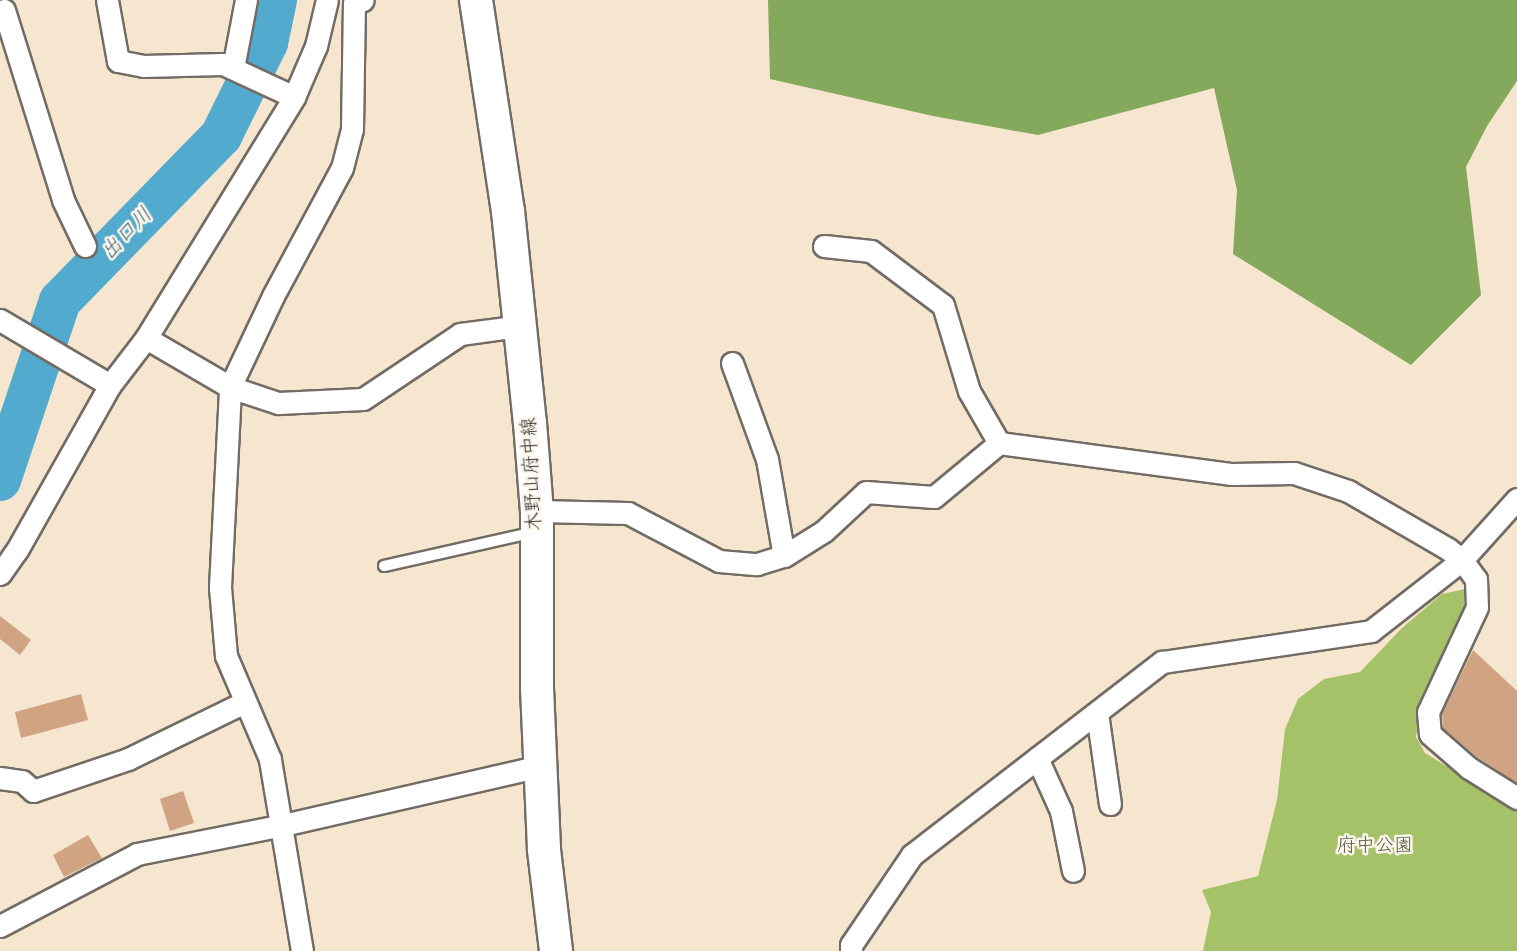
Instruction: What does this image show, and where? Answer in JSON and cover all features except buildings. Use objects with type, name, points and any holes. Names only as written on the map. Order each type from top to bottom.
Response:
[{"type":"main road","name":"木野山府中線","points":[[476,0],[508,211],[537,521],[540,766],[544,850],[556,951]]},
{"type":"street","points":[[107,0],[118,61],[143,66],[223,64],[294,97]]},
{"type":"street","points":[[233,68],[246,0]]},
{"type":"street","points":[[0,574],[17,550],[110,385],[146,338],[294,97],[316,46],[327,0]]},
{"type":"street","points":[[302,951],[279,826],[270,759],[226,656],[220,587],[230,387],[273,296],[342,168],[352,129],[354,3],[363,0]]},
{"type":"street","points":[[8,8],[62,200],[85,246]]},
{"type":"street","points":[[824,246],[871,251],[943,305],[969,391],[999,443]]},
{"type":"street","points":[[0,320],[110,385]]},
{"type":"street","points":[[146,338],[230,387],[278,403],[363,399],[460,334],[520,326]]},
{"type":"street","points":[[732,363],[767,459],[784,556]]},
{"type":"street","points":[[537,521],[628,513],[719,562],[757,564],[784,556],[824,531],[866,492],[934,497],[999,443],[1232,474],[1294,473],[1348,491],[1462,560],[1476,579],[1477,607],[1428,712],[1430,734],[1469,768],[1517,798]]},
{"type":"street","points":[[851,951],[851,945],[912,855],[1162,662],[1371,631],[1462,560],[1517,499]]},
{"type":"street","points":[[0,778],[22,781],[33,791],[128,759],[245,702]]},
{"type":"street","points":[[1097,713],[1110,804]]},
{"type":"street","points":[[1037,758],[1061,811],[1073,871]]},
{"type":"street","points":[[0,926],[137,854],[279,826],[540,766]]},
{"type":"lane","points":[[384,566],[537,521]]},
{"type":"green space","points":[[768,0],[1517,0],[1517,81],[1487,126],[1466,167],[1481,295],[1411,365],[1233,254],[1237,190],[1214,88],[1038,135],[933,116],[770,79]]},
{"type":"green space","name":"府中公園","points":[[1465,589],[1464,610],[1422,696],[1416,737],[1425,753],[1517,810],[1517,951],[1203,951],[1211,912],[1202,890],[1258,876],[1277,800],[1285,729],[1298,699],[1324,679],[1360,672],[1402,628],[1442,594]]},
{"type":"waterway","name":"出口川","points":[[0,480],[60,301],[221,136],[267,43],[276,0]]}]
